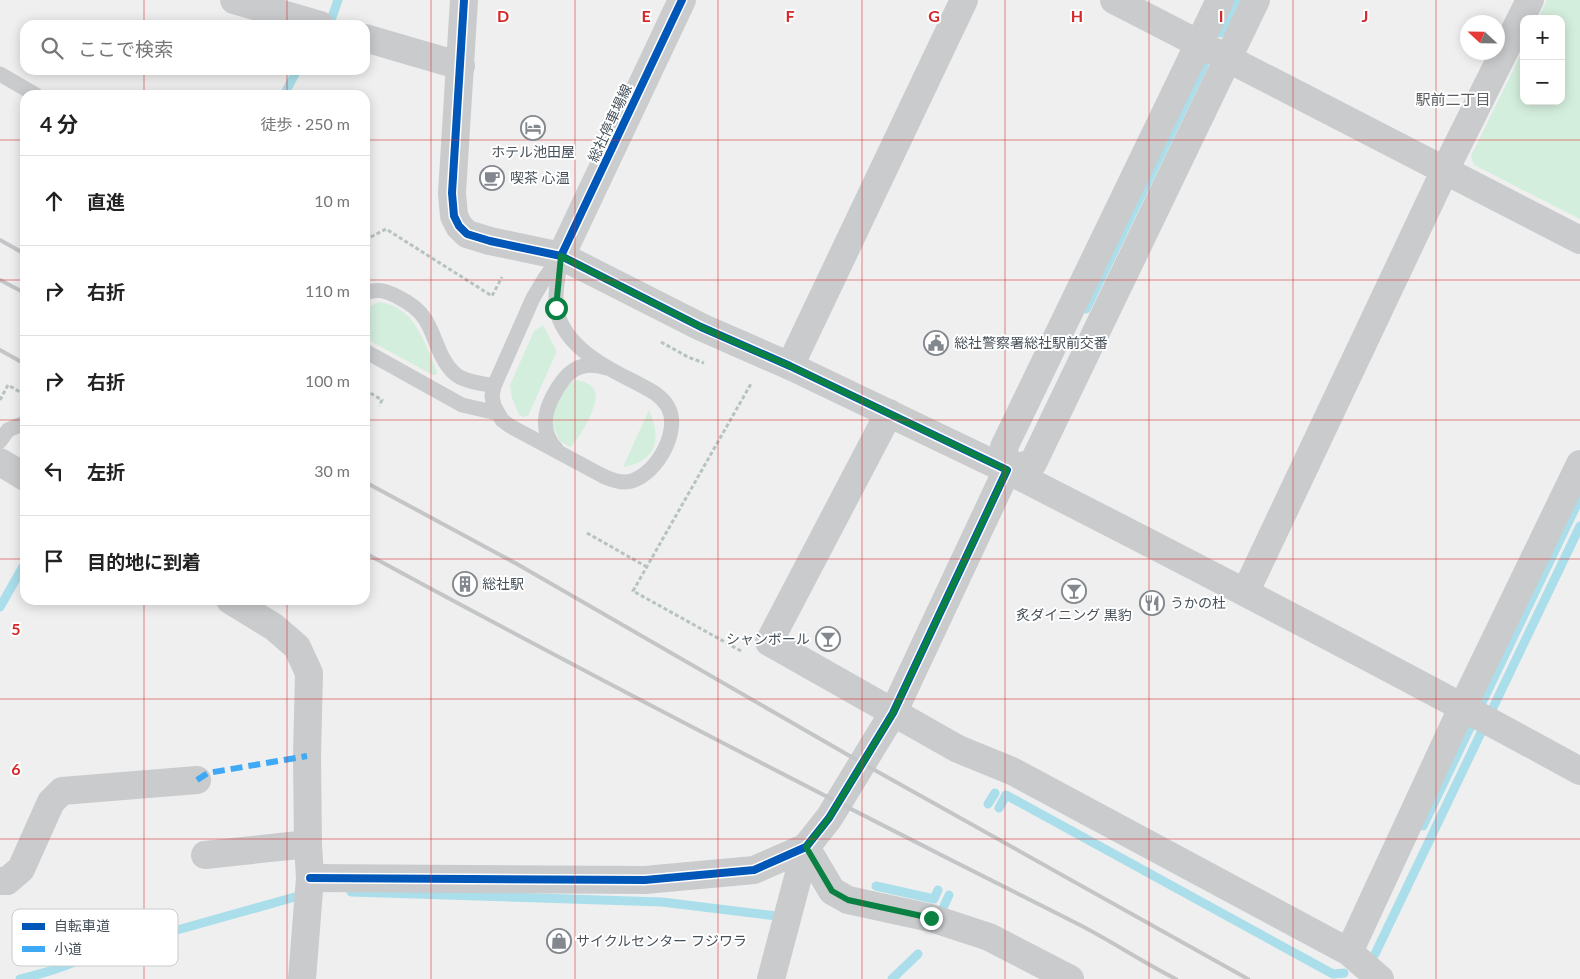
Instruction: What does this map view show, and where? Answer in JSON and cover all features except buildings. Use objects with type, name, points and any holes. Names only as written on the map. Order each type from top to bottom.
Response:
[{"type":"main road","name":"総社停車場線","points":[[561,256],[682,0]]},
{"type":"street","points":[[234,0],[303,20]]},
{"type":"street","points":[[464,0],[452,193],[454,216],[459,226],[467,234],[484,240],[561,256],[701,327],[790,366],[889,413],[1007,470],[1246,591],[1580,771]]},
{"type":"street","points":[[790,366],[964,0]]},
{"type":"street","points":[[1114,0],[1580,240]]},
{"type":"street","points":[[771,979],[806,847],[829,818],[893,713],[1007,470],[1004,447],[1220,0]]},
{"type":"street","points":[[1007,470],[1033,462],[1256,0]]},
{"type":"street","points":[[1246,591],[1445,170],[1530,0]]},
{"type":"street","points":[[370,39],[461,66]]},
{"type":"street","points":[[889,413],[769,642],[958,749],[1012,771],[1349,952],[1380,979]]},
{"type":"street","points":[[0,462],[20,474]]},
{"type":"street","points":[[1349,952],[1475,713],[1580,464]]},
{"type":"street","points":[[238,605],[274,627],[297,647],[309,673],[307,756],[310,878],[302,979]]},
{"type":"street","points":[[0,881],[7,881],[21,869],[51,802],[62,791],[197,780]]},
{"type":"street","points":[[205,855],[308,844]]},
{"type":"street","points":[[310,878],[645,880],[754,870],[806,847]]},
{"type":"street","points":[[806,847],[832,891],[848,900],[931,918],[988,937],[1070,979]]},
{"type":"lane","points":[[0,74],[27,90]]},
{"type":"lane","points":[[370,354],[462,405],[496,413],[510,426],[614,481],[626,482],[638,479],[648,473],[671,435],[672,422],[668,408],[659,396],[608,368],[580,348],[569,336],[556,308],[561,256]]},
{"type":"lane","points":[[496,413],[492,396],[494,386],[533,298],[561,256]]},
{"type":"lane","points":[[370,291],[386,291],[415,307],[425,318],[445,364],[456,375],[467,380],[494,386]]},
{"type":"lane","points":[[558,451],[551,444],[546,433],[544,421],[547,409],[560,383],[573,370],[582,366],[596,365],[608,368]]},
{"type":"lane","points":[[0,441],[8,430],[20,425]]},
{"type":"path","points":[[370,237],[386,229],[492,296],[502,277]]},
{"type":"path","points":[[653,338],[688,357],[707,364]]},
{"type":"path","points":[[743,652],[633,591],[753,380],[744,377]]},
{"type":"path","points":[[0,400],[8,386],[20,392]]},
{"type":"path","points":[[370,393],[382,400],[379,406]]},
{"type":"path","points":[[587,533],[647,567]]},
{"type":"green space","points":[[1547,0],[1580,0],[1580,219],[1474,165],[1471,156],[1520,56],[1520,105],[1565,105],[1565,15],[1540,15]]},
{"type":"green space","points":[[379,302],[391,305],[410,318],[423,338],[437,371],[436,375],[370,341],[370,306]]},
{"type":"green space","points":[[543,325],[556,353],[528,416],[523,417],[519,415],[512,398],[510,385],[534,331]]},
{"type":"green space","points":[[575,380],[589,384],[595,391],[596,397],[588,420],[579,437],[570,447],[560,441],[553,426],[551,412],[561,391]]},
{"type":"green space","points":[[649,410],[655,430],[654,447],[643,460],[623,467]]},
{"type":"waterway","points":[[329,20],[338,0]]},
{"type":"waterway","points":[[1220,33],[1236,0]]},
{"type":"waterway","points":[[1086,309],[1204,65]]},
{"type":"waterway","points":[[287,90],[294,75]]},
{"type":"waterway","points":[[1423,826],[1580,498]]},
{"type":"waterway","points":[[1375,954],[1580,526]]},
{"type":"waterway","points":[[0,607],[20,572]]},
{"type":"waterway","points":[[988,804],[995,793]]},
{"type":"waterway","points":[[999,808],[1006,795],[1333,974],[1344,973]]},
{"type":"waterway","points":[[876,886],[934,899],[938,890]]},
{"type":"waterway","points":[[351,892],[662,902],[776,916]]},
{"type":"waterway","points":[[944,906],[949,895]]},
{"type":"waterway","points":[[178,930],[295,897]]},
{"type":"waterway","points":[[892,979],[918,954]]},
{"type":"waterway","points":[[20,979],[64,966]]},
{"type":"railway","points":[[0,240],[20,251]]},
{"type":"railway","points":[[0,280],[20,290]]},
{"type":"railway","points":[[0,350],[20,361]]},
{"type":"railway","points":[[370,485],[517,564],[862,763],[1248,979]]},
{"type":"railway","points":[[370,556],[719,741],[1089,930],[1176,979]]},
{"type":"marked path","points":[[197,780],[208,773],[307,756]]},
{"type":"cycle path","points":[[310,878],[645,880],[754,870],[806,847],[829,818],[893,713],[1007,470],[790,366],[701,327],[561,256],[490,241],[467,234],[459,226],[454,216],[452,193],[464,0]]},
{"type":"cycle path","points":[[561,256],[682,0]]},
{"type":"place","name":"ホテル池田屋","points":[[533,128]]},
{"type":"place","name":"喫茶 心温","points":[[492,178]]},
{"type":"place","name":"総社警察署総社駅前交番","points":[[936,343]]},
{"type":"place","name":"総社駅","points":[[465,584]]},
{"type":"place","name":"炙ダイニング 黒豹","points":[[1074,591]]},
{"type":"place","name":"うかの杜","points":[[1152,603]]},
{"type":"place","name":"シャンボール","points":[[828,639]]},
{"type":"place","name":"サイクルセンター フジワラ","points":[[559,941]]},
{"type":"district","name":"駅前二丁目","points":[[1453,100]]},
{"type":"route","points":[[556,308],[561,256],[701,327],[790,366],[1007,470],[893,713],[829,818],[806,847],[832,891],[848,900],[931,918]]}]
